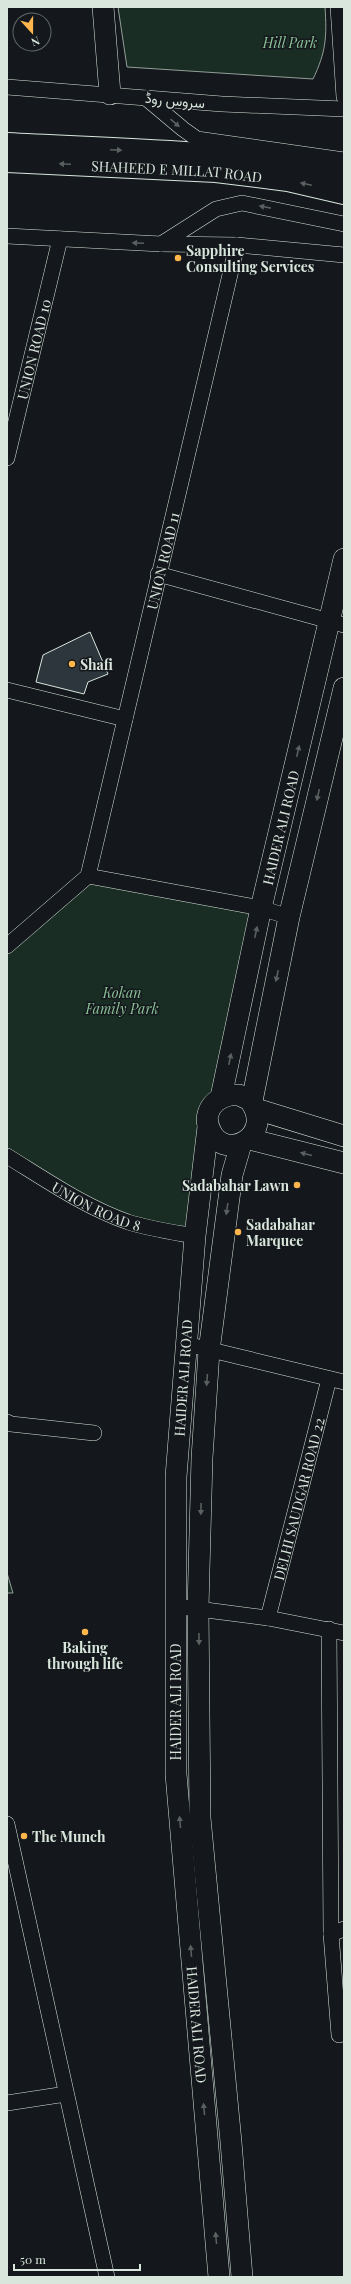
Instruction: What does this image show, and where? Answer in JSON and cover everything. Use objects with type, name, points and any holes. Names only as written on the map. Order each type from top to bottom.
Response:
[{"type":"main road","points":[[103,7],[110,94]]},
{"type":"main road","name":"SHAHEED E MILLAT ROAD","points":[[7,144],[229,157],[308,165],[344,172]]},
{"type":"main road","name":"SHAHEED E MILLAT ROAD","points":[[7,161],[216,171],[288,180],[344,192]]},
{"type":"main road","name":"HAIDER ALI ROAD","points":[[221,1097],[261,908],[306,715],[337,622],[344,559]]},
{"type":"main road","points":[[343,1133],[254,1105],[239,1095],[221,1097],[214,1102],[207,1118],[208,1126],[213,1136],[220,1142],[233,1146],[245,1141],[258,1124],[254,1105],[289,917],[340,717],[344,688]]},
{"type":"main road","name":"HAIDER ALI ROAD","points":[[208,1126],[195,1236],[176,1477],[176,1774],[219,2277]]},
{"type":"main road","points":[[245,1141],[344,1163]]},
{"type":"main road","name":"HAIDER ALI ROAD","points":[[242,2277],[231,2134],[200,1818],[198,1608],[202,1458],[209,1351],[232,1175],[245,1141]]},
{"type":"street","points":[[338,7],[344,98]]},
{"type":"street","name":"سروس روڈ","points":[[7,87],[222,104],[344,109]]},
{"type":"street","points":[[146,98],[183,130],[197,139],[344,160]]},
{"type":"street","points":[[161,244],[216,209],[242,203],[344,224]]},
{"type":"street","points":[[7,236],[161,244],[237,244],[344,256]]},
{"type":"street","name":"UNION ROAD 10","points":[[7,458],[60,239]]},
{"type":"street","name":"UNION ROAD 11","points":[[88,876],[237,244]]},
{"type":"street","points":[[158,574],[337,622]]},
{"type":"street","points":[[7,690],[124,719]]},
{"type":"street","points":[[7,946],[88,876],[261,908],[289,917]]},
{"type":"street","name":"UNION ROAD 8","points":[[7,1156],[85,1203],[128,1221],[165,1231],[195,1236]]},
{"type":"street","points":[[186,1344],[209,1351],[344,1382]]},
{"type":"street","name":"DELHI SAUDGAR ROAD 22","points":[[268,1618],[329,1379]]},
{"type":"street","points":[[7,1422],[11,1424],[94,1433]]},
{"type":"street","points":[[175,1606],[268,1618],[344,1633]]},
{"type":"street","points":[[329,1629],[339,2035],[344,2033]]},
{"type":"street","points":[[7,1824],[107,2277]]},
{"type":"street","points":[[7,2103],[66,2094]]},
{"type":"green space","name":"Hill Park","points":[[118,7],[325,7],[325,44],[321,61],[313,79],[127,67]]},
{"type":"green space","name":"Kokan Family Park","points":[[88,876],[261,908],[203,1164],[195,1236],[128,1221],[7,1156],[7,945]]},
{"type":"green space","points":[[7,1573],[13,1593],[7,1593]]},
{"type":"building","name":"Shafi","points":[[90,632],[108,674],[88,682],[84,694],[36,682],[43,655]]},
{"type":"place","name":"Sapphire Consulting Services","points":[[178,258]]},
{"type":"place","name":"Shafi","points":[[72,664]]},
{"type":"place","name":"Sadabahar Lawn","points":[[297,1185]]},
{"type":"place","name":"Sadabahar Marquee","points":[[238,1232]]},
{"type":"place","name":"Baking through life","points":[[85,1632]]},
{"type":"place","name":"The Munch","points":[[24,1836]]}]
